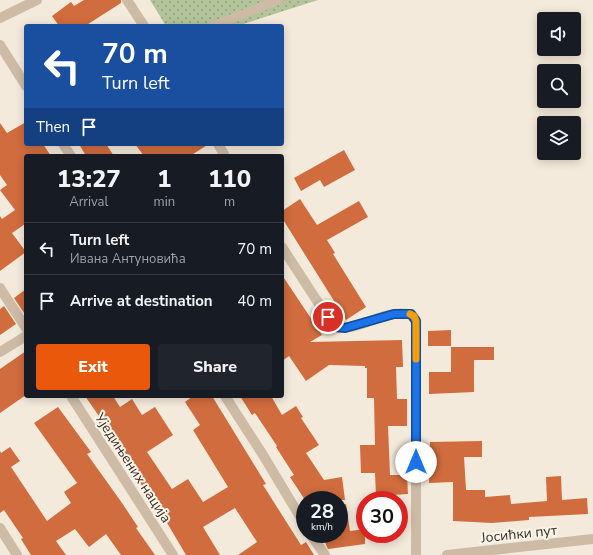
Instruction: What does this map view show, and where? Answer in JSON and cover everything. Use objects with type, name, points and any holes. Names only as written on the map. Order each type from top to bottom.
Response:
[{"type":"street","points":[[0,18],[36,0]]},
{"type":"street","points":[[128,0],[143,24]]},
{"type":"street","points":[[0,45],[24,83]]},
{"type":"street","points":[[284,250],[320,307],[336,327],[345,328],[359,326],[394,314],[411,314],[414,316],[416,329],[416,555]]},
{"type":"street","points":[[0,288],[24,325]]},
{"type":"street","points":[[0,352],[24,337]]},
{"type":"street","name":"Уједињених нација","points":[[72,398],[173,555]]},
{"type":"street","points":[[226,398],[296,510]]},
{"type":"street","points":[[0,528],[17,555]]},
{"type":"street","name":"Јосићки пут","points":[[447,555],[593,539]]},
{"type":"street","points":[[316,543],[325,555]]},
{"type":"lane","points":[[219,24],[279,0]]},
{"type":"green space","points":[[150,0],[318,0],[243,24],[165,24]]},
{"type":"building","points":[[84,0],[121,0],[121,3],[88,24],[58,24],[52,16],[71,2],[74,6]]},
{"type":"building","points":[[0,123],[7,133],[24,123],[24,146],[44,146],[50,154],[24,154],[24,225],[12,233],[24,249],[24,253],[0,271],[0,216],[2,219],[15,210],[0,190],[7,185],[0,175]]},
{"type":"building","points":[[80,146],[107,146],[113,154],[85,154]]},
{"type":"building","points":[[136,146],[206,146],[193,154],[142,154]]},
{"type":"building","points":[[344,150],[355,170],[324,187],[320,180],[301,191],[294,178]]},
{"type":"building","points":[[300,199],[317,225],[359,201],[368,217],[327,240],[335,253],[333,254],[366,307],[346,320],[284,221],[284,210]]},
{"type":"building","points":[[284,278],[322,335],[310,342],[402,340],[403,367],[396,367],[397,399],[407,399],[407,426],[388,426],[390,475],[407,475],[408,491],[376,491],[375,473],[361,473],[360,445],[375,445],[374,398],[367,398],[367,368],[365,368],[365,366],[329,365],[306,381],[289,356],[284,360]]},
{"type":"building","points":[[24,290],[24,313],[14,298]]},
{"type":"building","points":[[4,306],[16,324],[0,335],[0,309]]},
{"type":"building","points":[[451,330],[451,346],[428,346],[428,331]]},
{"type":"building","points":[[451,347],[494,347],[494,360],[474,360],[474,392],[429,394],[429,372],[451,372]]},
{"type":"building","points":[[24,352],[24,396],[0,413],[0,369]]},
{"type":"building","points":[[86,398],[114,398],[120,407],[132,399],[142,415],[155,407],[173,435],[147,452],[172,489],[188,479],[203,502],[228,487],[193,430],[200,425],[185,402],[190,398],[213,398],[266,484],[263,485],[296,537],[296,543],[300,543],[301,545],[307,543],[314,555],[238,555],[257,542],[235,508],[203,527],[220,555],[186,555],[163,516],[131,470],[133,468],[112,435],[108,438],[98,421],[101,419]]},
{"type":"building","points":[[241,398],[272,398],[282,415],[296,406],[303,417],[301,418],[319,445],[306,453],[324,480],[342,477],[344,491],[299,491],[290,477],[294,475],[255,413],[252,415]]},
{"type":"building","points":[[58,407],[91,452],[87,454],[122,503],[138,527],[136,528],[155,555],[121,555],[106,534],[89,547],[75,529],[56,541],[66,555],[31,555],[21,539],[23,538],[4,510],[0,513],[0,451],[1,453],[10,447],[20,461],[11,467],[47,521],[71,503],[64,492],[77,483],[34,423]]},
{"type":"building","points":[[482,441],[482,457],[464,457],[466,490],[485,490],[485,497],[510,495],[511,504],[547,501],[546,477],[561,476],[562,500],[587,498],[588,514],[529,517],[529,520],[492,523],[453,521],[453,482],[429,483],[430,442]]},
{"type":"building","points":[[348,518],[350,531],[356,530],[356,543],[365,543],[328,549],[326,543],[348,543]]},
{"type":"slow traffic","points":[[410,314],[414,316],[416,321],[416,359]]},
{"type":"route","points":[[328,317],[336,327],[345,328],[359,326],[394,314],[411,314],[414,316],[416,321],[416,462]]}]
